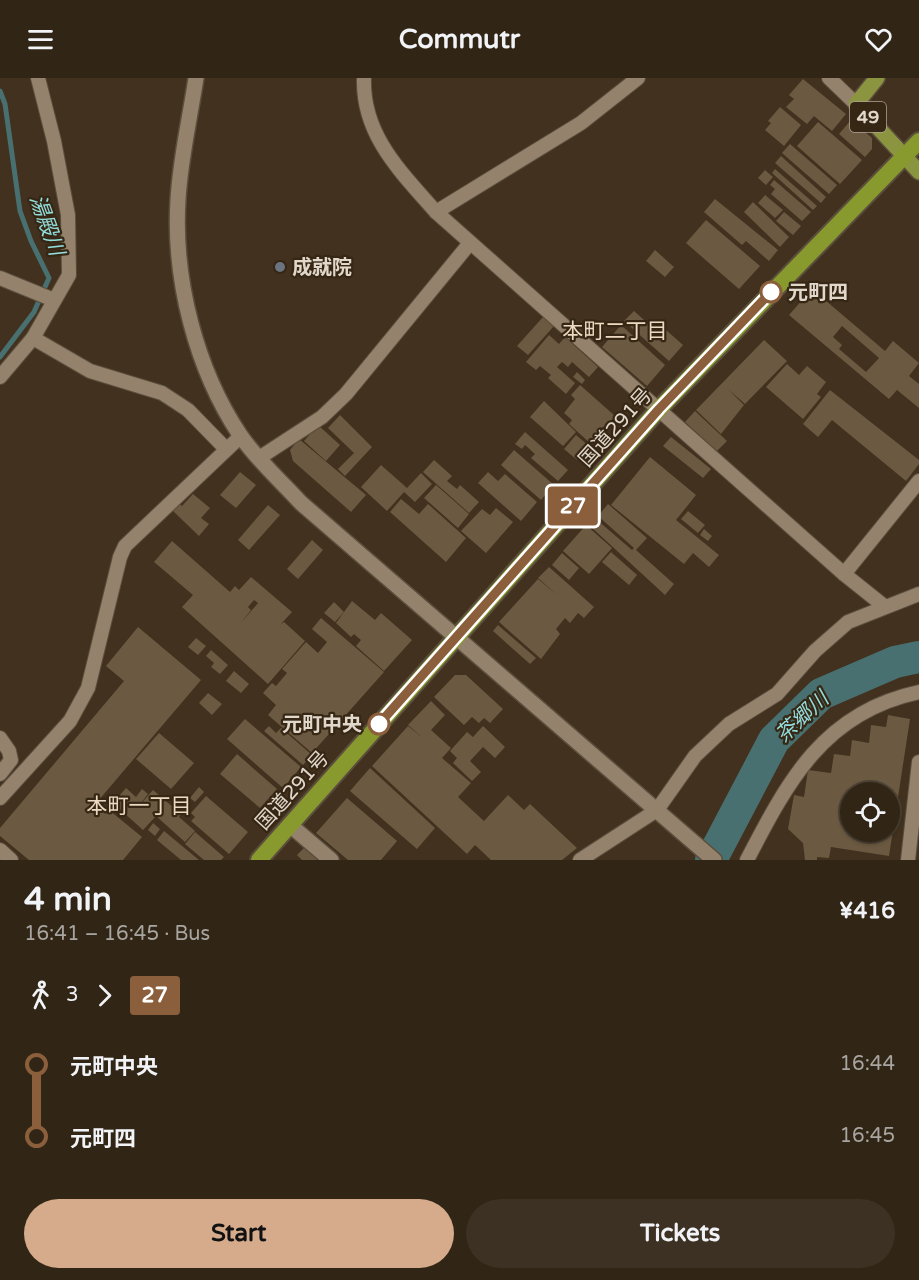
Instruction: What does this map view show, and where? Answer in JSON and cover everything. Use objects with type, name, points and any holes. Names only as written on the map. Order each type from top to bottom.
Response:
[{"type":"highway","name":"国道291号","points":[[259,860],[659,409],[919,141]]},
{"type":"main road","name":"49","points":[[877,78],[856,104],[902,156]]},
{"type":"main road","points":[[902,156],[919,172]]},
{"type":"street","points":[[0,377],[33,338],[69,275],[68,215],[54,141],[38,78]]},
{"type":"street","points":[[196,78],[178,201],[181,279],[202,357],[224,406],[241,436],[259,459],[301,503],[458,636],[714,860]]},
{"type":"street","points":[[364,78],[364,98],[374,134],[398,169],[436,212],[884,606]]},
{"type":"street","points":[[436,212],[581,123],[638,78]]},
{"type":"street","points":[[829,78],[856,104]]},
{"type":"street","points":[[259,459],[322,417],[346,394],[470,243]]},
{"type":"street","points":[[0,278],[53,300]]},
{"type":"street","points":[[33,338],[90,371],[162,393],[188,410],[226,449]]},
{"type":"street","points":[[0,798],[70,720],[88,688],[120,557],[125,546],[241,436]]},
{"type":"street","points":[[844,573],[919,481]]},
{"type":"street","points":[[580,860],[657,810],[694,756],[729,724],[777,694],[815,651],[848,622],[919,594]]},
{"type":"street","points":[[747,860],[801,765],[823,741],[876,704],[919,692]]},
{"type":"street","points":[[0,738],[9,751],[11,760],[0,774]]},
{"type":"street","points":[[908,860],[919,762]]},
{"type":"street","points":[[290,825],[331,860]]},
{"type":"street","points":[[0,850],[12,860]]},
{"type":"building","points":[[803,79],[846,114],[832,131],[814,116],[807,124],[786,107],[794,99],[789,95]]},
{"type":"building","points":[[780,107],[801,125],[784,146],[765,130],[771,123],[768,121]]},
{"type":"building","points":[[851,120],[872,138],[872,149],[865,157],[839,134]]},
{"type":"building","points":[[818,122],[862,160],[840,184],[797,146]]},
{"type":"building","points":[[790,144],[837,185],[829,194],[782,153]]},
{"type":"building","points":[[781,156],[826,197],[821,203],[775,163]]},
{"type":"building","points":[[775,169],[817,206],[813,210],[772,173]]},
{"type":"building","points":[[765,170],[773,177],[766,185],[758,178]]},
{"type":"building","points":[[774,180],[811,212],[802,221],[771,194],[775,189],[770,185]]},
{"type":"building","points":[[765,195],[783,210],[775,218],[758,203]]},
{"type":"building","points":[[715,199],[778,250],[769,261],[746,241],[742,245],[704,212]]},
{"type":"building","points":[[753,202],[789,237],[780,247],[744,212]]},
{"type":"building","points":[[784,212],[801,226],[793,235],[776,221]]},
{"type":"building","points":[[706,220],[760,266],[739,289],[686,243]]},
{"type":"building","points":[[655,250],[674,267],[665,277],[646,261]]},
{"type":"building","points":[[812,289],[885,351],[893,341],[919,363],[909,376],[919,384],[919,408],[897,390],[889,399],[789,315]],"holes":[[[842,326],[879,358],[866,372],[839,349],[842,345],[833,337]]]},
{"type":"building","points":[[634,311],[652,327],[657,322],[683,345],[669,361],[624,321]]},
{"type":"building","points":[[543,317],[554,326],[528,355],[517,346]]},
{"type":"building","points":[[621,325],[665,365],[647,386],[602,347]]},
{"type":"building","points":[[549,335],[559,344],[565,337],[598,367],[589,377],[572,362],[568,367],[562,362],[557,367],[575,383],[566,394],[548,378],[551,375],[540,366],[536,370],[526,362]]},
{"type":"building","points":[[764,340],[787,361],[745,404],[729,390],[744,405],[721,434],[696,410]]},
{"type":"building","points":[[787,364],[799,375],[807,366],[826,382],[817,394],[821,397],[803,419],[766,387]]},
{"type":"building","points":[[577,372],[585,380],[582,384],[573,377]]},
{"type":"building","points":[[580,385],[615,416],[591,444],[569,424],[572,420],[564,413],[575,399],[571,395]]},
{"type":"building","points":[[830,390],[919,460],[919,464],[906,481],[832,420],[818,437],[803,424]]},
{"type":"building","points":[[544,401],[576,432],[563,446],[530,417]]},
{"type":"building","points":[[695,411],[727,441],[717,451],[685,422]]},
{"type":"building","points":[[340,415],[372,447],[345,476],[338,469],[354,453],[328,428]]},
{"type":"building","points":[[318,425],[340,445],[326,461],[304,441]]},
{"type":"building","points":[[525,432],[568,470],[558,481],[531,458],[535,454],[525,445],[522,449],[515,444]]},
{"type":"building","points":[[576,435],[589,446],[577,460],[564,449]]},
{"type":"building","points":[[671,437],[711,469],[703,478],[663,446]]},
{"type":"building","points":[[299,439],[366,495],[351,512],[293,461],[290,450]]},
{"type":"building","points":[[514,450],[554,485],[541,500],[501,465]]},
{"type":"building","points":[[650,457],[696,495],[676,520],[719,555],[709,567],[693,553],[684,564],[611,505]]},
{"type":"building","points":[[434,460],[452,476],[447,481],[457,489],[460,485],[479,502],[469,513],[423,472]]},
{"type":"building","points":[[381,465],[407,488],[421,473],[432,484],[415,502],[404,492],[387,511],[361,487]]},
{"type":"building","points":[[240,472],[256,485],[236,508],[220,495]]},
{"type":"building","points":[[488,472],[498,481],[505,474],[537,502],[521,521],[478,483]]},
{"type":"building","points":[[436,485],[469,514],[458,528],[424,498]]},
{"type":"building","points":[[193,494],[210,508],[201,518],[209,524],[199,536],[173,511],[179,503],[182,506]]},
{"type":"building","points":[[401,499],[419,514],[428,504],[466,538],[446,562],[390,512]]},
{"type":"building","points":[[608,504],[647,538],[636,550],[674,584],[665,595],[590,526],[596,519],[632,550],[634,548],[598,516]]},
{"type":"building","points":[[268,505],[280,515],[249,550],[238,540]]},
{"type":"building","points":[[496,508],[513,522],[486,553],[461,531],[482,509],[490,515]]},
{"type":"building","points":[[688,511],[705,525],[698,533],[681,519]]},
{"type":"building","points":[[586,525],[612,548],[589,574],[563,551]]},
{"type":"building","points":[[704,529],[712,536],[708,541],[700,535]]},
{"type":"building","points":[[312,540],[323,550],[298,579],[287,569]]},
{"type":"building","points":[[172,541],[230,592],[235,586],[239,590],[251,577],[292,612],[281,624],[284,622],[305,641],[268,684],[182,607],[193,595],[154,562]],"holes":[[[254,600],[258,603],[240,624],[251,610],[248,607]]]},
{"type":"building","points":[[611,552],[637,575],[629,585],[602,562]]},
{"type":"building","points":[[562,553],[579,568],[569,580],[552,565]]},
{"type":"building","points":[[549,567],[594,607],[584,618],[578,613],[570,623],[565,618],[556,629],[560,634],[541,659],[499,622],[538,579],[557,595],[538,578]]},
{"type":"building","points":[[352,601],[375,620],[381,613],[412,640],[384,671],[356,646],[361,640],[354,634],[351,637],[336,623]]},
{"type":"building","points":[[334,602],[344,612],[335,622],[324,613]]},
{"type":"building","points":[[321,618],[384,672],[312,753],[268,715],[276,705],[263,693],[272,683],[276,686],[287,673],[282,669],[306,642],[318,653],[327,642],[312,629]]},
{"type":"building","points":[[498,625],[536,658],[530,664],[493,631]]},
{"type":"building","points":[[138,627],[201,680],[98,801],[142,837],[123,860],[29,860],[0,836],[0,828],[124,681],[106,666]]},
{"type":"building","points":[[196,638],[206,646],[198,655],[188,647]]},
{"type":"building","points":[[211,650],[228,665],[220,674],[211,667],[214,663],[206,656]]},
{"type":"building","points":[[234,671],[249,684],[241,693],[226,681]]},
{"type":"building","points":[[455,675],[466,675],[503,709],[490,723],[484,718],[479,723],[472,717],[464,725],[434,697]]},
{"type":"building","points":[[208,693],[222,704],[212,715],[199,703]]},
{"type":"building","points":[[431,701],[445,715],[431,730],[451,748],[442,758],[471,783],[458,797],[484,821],[508,795],[524,810],[530,804],[577,848],[562,860],[491,860],[475,845],[467,854],[372,766],[408,726],[423,738],[408,725]]},
{"type":"building","points":[[888,715],[910,719],[900,784],[900,782],[840,782],[840,842],[891,842],[889,856],[831,847],[829,858],[817,857],[817,860],[805,860],[803,843],[788,829],[794,795],[804,797],[808,770],[831,773],[834,754],[850,756],[852,740],[869,743],[871,725],[886,727]]},
{"type":"building","points":[[245,719],[301,767],[283,788],[227,739]]},
{"type":"building","points":[[269,726],[276,733],[281,728],[312,755],[303,765],[264,731]]},
{"type":"building","points":[[483,726],[505,747],[495,758],[483,747],[470,761],[481,772],[472,781],[453,763],[457,758],[450,751],[467,732],[473,737]]},
{"type":"building","points":[[159,733],[194,763],[171,789],[136,759]]},
{"type":"building","points":[[237,754],[277,789],[260,808],[220,774]]},
{"type":"building","points":[[370,768],[435,828],[417,849],[350,791]]},
{"type":"building","points":[[199,787],[204,792],[195,802],[190,798]]},
{"type":"building","points":[[126,788],[136,797],[142,789],[148,794],[137,808],[153,790],[181,814],[179,817],[195,831],[185,842],[156,816],[143,830],[113,803]]},
{"type":"building","points":[[206,796],[248,832],[229,854],[191,821],[195,817],[191,813]]},
{"type":"building","points":[[347,798],[397,841],[381,860],[348,860],[316,833]]},
{"type":"building","points":[[153,823],[160,829],[155,836],[148,830]]},
{"type":"building","points":[[164,831],[199,860],[181,860],[157,840]]},
{"type":"building","points":[[195,832],[224,857],[221,860],[204,860],[185,844]]},
{"type":"building","points":[[306,846],[320,860],[302,860],[297,855]]},
{"type":"waterway","name":"湯殿川","points":[[0,91],[5,104],[20,211],[31,241],[49,278],[34,312],[0,357]]},
{"type":"waterway","name":"茶郷川","points":[[711,860],[774,740],[821,694],[895,662],[919,657]]},
{"type":"bus line","name":"27","points":[[379,724],[659,409],[771,292]]},
{"type":"place","name":"成就院","points":[[280,267]]},
{"type":"place","name":"元町四","points":[[771,292]]},
{"type":"place","name":"元町中央","points":[[379,724]]},
{"type":"district","name":"本町二丁目","points":[[615,331]]},
{"type":"district","name":"本町一丁目","points":[[139,806]]}]
